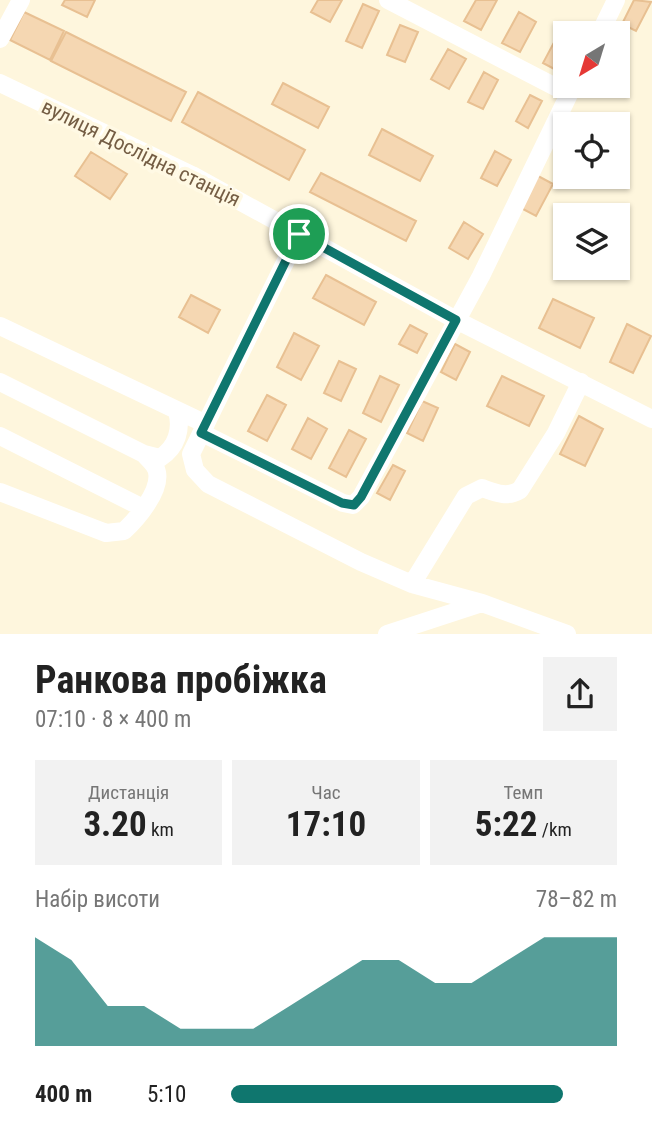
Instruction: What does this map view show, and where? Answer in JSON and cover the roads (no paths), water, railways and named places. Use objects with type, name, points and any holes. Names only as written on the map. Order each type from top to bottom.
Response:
[{"type":"street","points":[[388,0],[553,81]]},
{"type":"street","points":[[606,21],[617,0]]},
{"type":"street","points":[[0,40],[12,6]]},
{"type":"street","name":"вулиця Дослідна станція","points":[[0,83],[192,175],[456,320],[652,419]]},
{"type":"street","points":[[0,326],[177,411],[342,503],[354,505],[361,497],[456,320],[567,98]]},
{"type":"street","points":[[299,234],[191,454],[195,470],[208,484],[412,584],[482,603],[567,634]]},
{"type":"street","points":[[0,382],[144,454],[160,458],[170,451],[181,426],[177,411]]},
{"type":"street","points":[[412,584],[466,496],[482,488],[499,494],[513,495],[520,490],[556,433],[580,382]]},
{"type":"street","points":[[0,436],[143,508]]},
{"type":"street","points":[[0,492],[106,533],[124,531],[143,508],[158,480],[157,469],[144,454]]},
{"type":"street","points":[[387,634],[482,603]]}]
